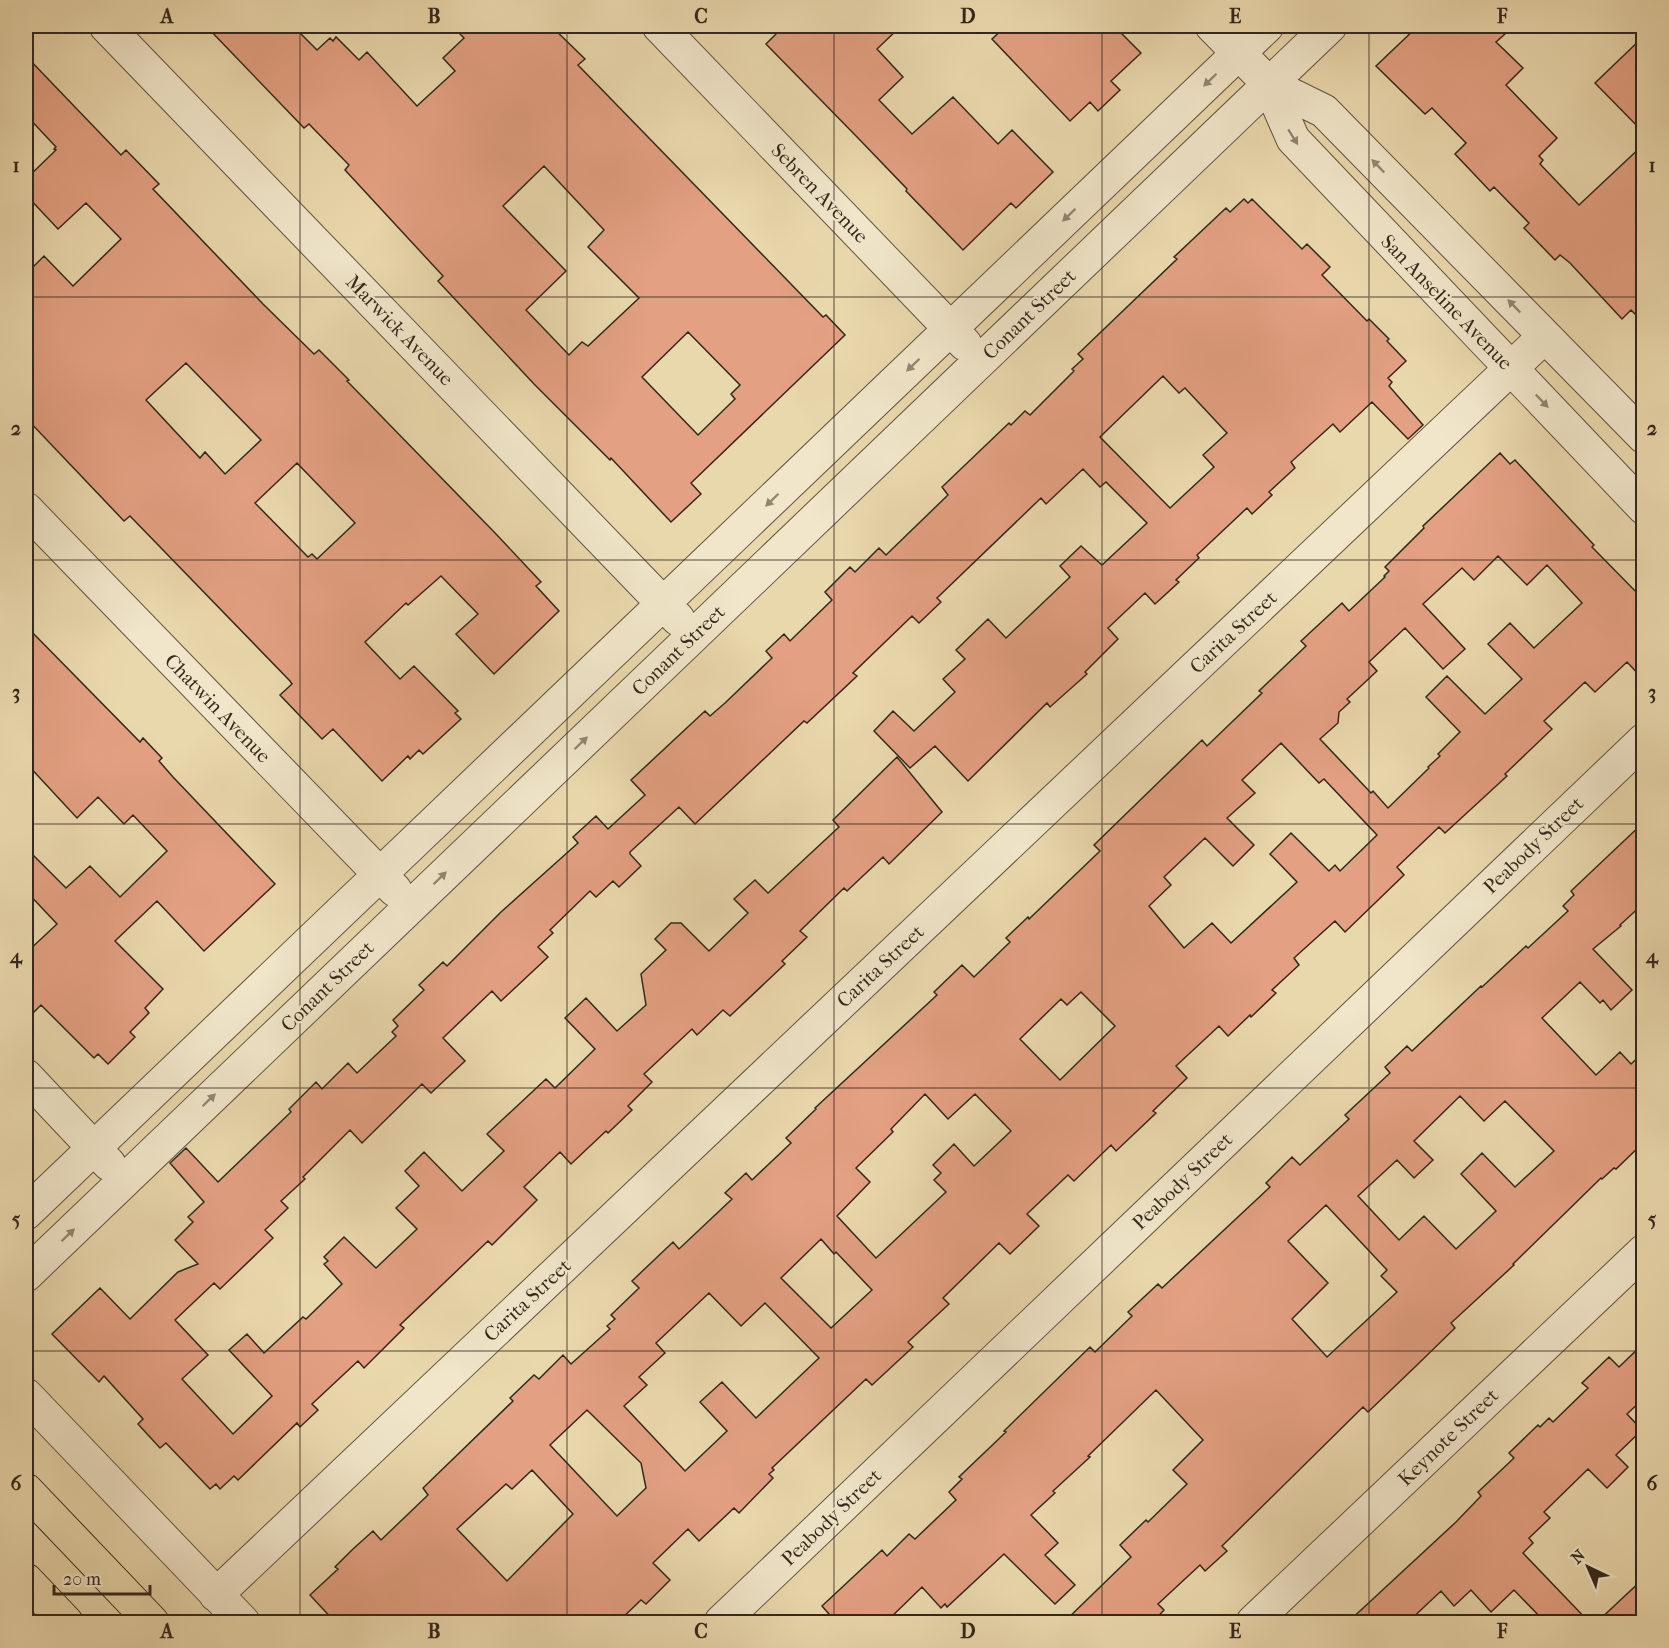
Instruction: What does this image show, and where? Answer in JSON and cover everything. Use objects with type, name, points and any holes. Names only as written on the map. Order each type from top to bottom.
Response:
[{"type":"main road","points":[[26,1490],[152,1623]]},
{"type":"main road","points":[[26,1580],[66,1623]]},
{"type":"street","name":"Marwick Avenue","points":[[106,26],[693,636]]},
{"type":"street","name":"Sebren Avenue","points":[[660,26],[981,360]]},
{"type":"street","name":"San Anseline Avenue","points":[[1212,26],[1269,84],[1324,111],[1644,436]]},
{"type":"street","points":[[26,1213],[1267,26]]},
{"type":"street","name":"Conant Street","points":[[26,1275],[1330,26]]},
{"type":"street","name":"San Anseline Avenue","points":[[1269,84],[1293,139],[1644,508]]},
{"type":"street","name":"Carita Street","points":[[216,1595],[1544,337]]},
{"type":"street","name":"Chatwin Avenue","points":[[26,509],[411,906]]},
{"type":"street","name":"Peabody Street","points":[[721,1623],[1644,740]]},
{"type":"street","points":[[26,1076],[125,1180]]},
{"type":"street","name":"Keynote Street","points":[[1253,1623],[1644,1251]]},
{"type":"street","points":[[26,1395],[243,1623]]},
{"type":"building","points":[[206,26],[293,26],[317,50],[330,38],[333,41],[336,37],[359,60],[367,52],[417,106],[455,71],[443,58],[464,38],[452,26],[551,26],[585,59],[578,65],[823,317],[826,315],[845,335],[691,483],[701,494],[671,522],[611,458],[610,460],[534,384],[438,281],[443,276],[345,170],[349,165],[309,124],[304,128]],"holes":[[[544,166],[604,230],[588,247],[639,298],[588,346],[582,342],[569,355],[526,310],[566,271],[503,206]],[[688,332],[740,385],[731,394],[735,399],[698,435],[642,377]]]},
{"type":"building","points":[[784,26],[901,26],[877,49],[903,77],[879,100],[912,134],[953,97],[998,144],[1012,130],[1053,172],[1016,208],[1011,203],[963,250],[766,44]]},
{"type":"building","points":[[1006,26],[1114,26],[1141,53],[1111,81],[1120,90],[1098,111],[1090,102],[1070,121],[992,39]]},
{"type":"building","points":[[1418,26],[1514,26],[1496,42],[1523,68],[1506,85],[1557,138],[1539,156],[1543,160],[1540,164],[1579,205],[1644,144],[1644,323],[1631,310],[1622,319],[1570,263],[1560,255],[1555,260],[1524,228],[1529,223],[1494,187],[1490,191],[1455,154],[1466,143],[1432,108],[1425,114],[1376,66]]},
{"type":"building","points":[[1644,36],[1644,133],[1595,83]]},
{"type":"building","points":[[26,56],[121,155],[126,150],[159,184],[153,189],[263,304],[314,354],[319,350],[349,380],[347,381],[541,582],[536,586],[559,611],[494,674],[456,634],[478,614],[441,576],[408,605],[406,603],[365,642],[400,679],[414,666],[458,711],[455,713],[461,719],[423,754],[419,750],[410,759],[408,756],[382,781],[333,729],[322,739],[280,695],[292,684],[290,681],[130,516],[124,521],[26,418],[26,274],[44,256],[73,286],[121,239],[86,203],[58,229],[26,195],[26,179],[56,150],[54,149],[56,147],[26,115]],"holes":[[[186,363],[261,440],[225,474],[205,452],[200,458],[146,400]],[[297,463],[355,523],[317,559],[312,554],[308,557],[255,503]]]},
{"type":"building","points":[[1244,199],[1248,203],[1252,199],[1302,249],[1307,244],[1330,267],[1322,275],[1367,321],[1369,319],[1389,339],[1387,341],[1406,361],[1388,378],[1392,382],[1389,386],[1423,425],[1408,439],[1372,402],[1340,432],[1333,424],[1291,462],[1295,468],[1269,492],[1272,495],[1252,514],[1247,508],[1197,555],[1199,558],[1176,580],[1179,582],[1155,604],[1145,593],[1108,628],[1118,639],[1085,672],[1087,674],[1050,707],[1047,703],[968,781],[935,746],[910,768],[874,731],[893,711],[914,731],[955,692],[943,679],[965,659],[956,650],[988,619],[1006,638],[1070,577],[1060,566],[1081,546],[1102,565],[1147,523],[1106,482],[1100,487],[1083,469],[1046,504],[1041,498],[937,598],[941,602],[919,623],[912,616],[853,673],[857,676],[807,723],[804,721],[695,824],[679,807],[630,852],[641,866],[619,887],[613,881],[596,897],[590,891],[550,930],[553,933],[538,947],[548,957],[501,1001],[492,991],[443,1038],[465,1061],[431,1093],[422,1084],[362,1143],[350,1130],[303,1177],[305,1179],[281,1201],[288,1208],[265,1230],[273,1238],[220,1289],[214,1283],[175,1320],[208,1355],[182,1379],[233,1434],[272,1396],[229,1350],[247,1334],[264,1353],[303,1317],[306,1319],[342,1284],[324,1264],[328,1261],[324,1257],[344,1237],[376,1268],[417,1229],[396,1208],[419,1186],[405,1171],[424,1152],[462,1191],[504,1151],[487,1134],[546,1079],[555,1088],[595,1049],[565,1018],[586,998],[617,1031],[646,1005],[641,974],[666,950],[655,939],[671,923],[681,923],[709,951],[748,913],[734,899],[755,880],[768,893],[839,827],[833,820],[897,757],[942,812],[889,864],[883,857],[847,891],[844,888],[800,931],[807,937],[782,961],[785,964],[730,1016],[723,1010],[697,1035],[692,1029],[644,1074],[652,1082],[628,1106],[632,1110],[608,1133],[606,1131],[571,1164],[560,1152],[524,1187],[537,1200],[492,1245],[488,1241],[400,1325],[404,1328],[364,1368],[358,1361],[312,1404],[318,1410],[300,1427],[297,1423],[238,1480],[234,1476],[220,1489],[216,1484],[210,1489],[166,1443],[160,1448],[138,1424],[143,1419],[104,1376],[99,1382],[52,1334],[100,1288],[130,1319],[178,1272],[198,1264],[175,1240],[193,1222],[188,1217],[204,1202],[170,1163],[186,1148],[218,1182],[291,1112],[289,1109],[316,1082],[322,1089],[348,1063],[357,1073],[396,1036],[392,1032],[398,1026],[393,1020],[424,990],[419,985],[443,962],[447,966],[501,912],[578,843],[573,837],[596,816],[608,829],[645,795],[631,780],[705,711],[710,716],[725,703],[772,658],[766,651],[784,634],[790,641],[832,600],[825,592],[850,567],[855,572],[879,548],[886,555],[948,495],[942,487],[1009,423],[1011,425],[1025,411],[1030,415],[1074,371],[1072,369],[1083,359],[1078,354],[1177,259],[1174,257],[1226,208],[1230,212]],"holes":[[[1163,376],[1179,393],[1185,388],[1227,433],[1203,455],[1214,467],[1170,508],[1100,437]]]},
{"type":"building","points":[[1500,453],[1510,464],[1515,460],[1594,545],[1592,547],[1644,600],[1644,680],[1627,662],[1595,692],[1585,682],[1544,721],[1552,729],[1505,774],[1507,776],[1445,833],[1439,827],[1397,867],[1404,875],[1345,932],[1335,921],[1294,958],[1299,965],[1272,990],[1276,993],[1251,1017],[1250,1015],[1228,1036],[1219,1026],[1176,1066],[1187,1078],[1153,1111],[1156,1113],[1116,1151],[1111,1145],[1074,1181],[1068,1175],[1027,1214],[1039,1226],[1010,1254],[999,1243],[943,1298],[949,1304],[908,1342],[913,1347],[872,1385],[866,1379],[772,1468],[774,1470],[769,1474],[773,1478],[739,1513],[734,1508],[699,1541],[688,1529],[653,1563],[670,1580],[646,1604],[641,1600],[617,1623],[336,1623],[310,1595],[338,1569],[335,1567],[373,1531],[381,1540],[428,1495],[423,1488],[513,1401],[510,1398],[534,1375],[539,1379],[563,1355],[571,1364],[610,1329],[607,1326],[615,1319],[611,1315],[639,1288],[632,1281],[673,1242],[679,1249],[732,1199],[725,1193],[746,1173],[752,1180],[791,1143],[786,1138],[815,1108],[937,995],[934,992],[962,965],[974,977],[1010,942],[1006,938],[1100,851],[1094,845],[1202,740],[1207,746],[1262,693],[1259,691],[1306,646],[1301,641],[1342,603],[1349,611],[1385,577],[1389,571],[1385,567],[1424,528],[1423,526]],"holes":[[[1498,556],[1527,585],[1547,565],[1582,603],[1534,648],[1510,623],[1488,644],[1522,679],[1485,714],[1447,676],[1426,697],[1460,732],[1438,754],[1440,756],[1429,768],[1388,808],[1320,739],[1338,723],[1339,712],[1350,702],[1347,699],[1377,671],[1369,662],[1405,628],[1443,669],[1465,649],[1423,604],[1462,568],[1474,580]],[[1281,743],[1319,783],[1324,779],[1377,835],[1340,871],[1335,865],[1329,871],[1291,833],[1270,854],[1297,882],[1231,943],[1212,923],[1184,948],[1149,906],[1171,885],[1164,877],[1205,838],[1233,866],[1254,845],[1227,818],[1255,793],[1242,780]],[[1081,992],[1115,1026],[1060,1080],[1020,1039],[1061,999],[1067,1005]],[[925,1094],[948,1119],[975,1094],[1011,1131],[974,1166],[954,1144],[933,1165],[941,1173],[934,1180],[946,1192],[876,1258],[837,1216],[870,1182],[856,1168],[893,1132],[891,1129]],[[821,1239],[872,1290],[831,1328],[781,1278]],[[709,1293],[741,1326],[765,1303],[819,1358],[756,1418],[722,1382],[700,1402],[727,1431],[685,1471],[624,1406],[647,1385],[639,1377],[665,1353],[656,1343]],[[587,1410],[641,1463],[646,1488],[617,1516],[550,1445]],[[532,1470],[573,1514],[507,1581],[457,1529],[506,1484],[512,1489]]]},
{"type":"building","points":[[26,626],[140,742],[143,738],[162,758],[159,761],[173,777],[275,884],[204,951],[157,901],[115,941],[163,989],[145,1008],[149,1013],[130,1032],[135,1037],[108,1064],[98,1054],[94,1058],[41,1005],[26,1020],[26,953],[57,924],[26,891],[26,848],[66,888],[90,866],[120,897],[167,851],[133,815],[124,824],[98,797],[77,818],[26,763]]},
{"type":"building","points":[[1644,822],[1644,903],[1593,949],[1632,990],[1611,1010],[1603,1000],[1600,1003],[1580,982],[1542,1018],[1596,1075],[1620,1052],[1631,1064],[1644,1052],[1644,1142],[1616,1169],[1614,1168],[1601,1178],[1514,1265],[1451,1323],[1455,1328],[1368,1412],[1363,1407],[1222,1546],[1227,1551],[1205,1571],[1200,1565],[1158,1604],[1164,1610],[1152,1623],[1063,1623],[1131,1557],[1120,1545],[1146,1520],[1148,1522],[1187,1484],[1173,1470],[1203,1440],[1156,1390],[1031,1515],[1058,1543],[1045,1555],[1075,1585],[1055,1604],[1004,1554],[947,1607],[945,1604],[941,1608],[922,1587],[885,1623],[837,1623],[822,1606],[882,1550],[887,1556],[909,1534],[915,1539],[956,1500],[949,1492],[962,1479],[959,1477],[1006,1432],[1004,1431],[1090,1347],[1095,1352],[1132,1316],[1128,1312],[1158,1284],[1162,1288],[1270,1187],[1266,1183],[1292,1157],[1300,1165],[1349,1119],[1345,1115],[1390,1073],[1385,1067],[1407,1046],[1412,1051],[1481,986],[1526,946],[1528,948],[1568,911],[1563,906],[1574,895],[1571,891]],"holes":[[[1460,1096],[1484,1121],[1505,1101],[1554,1151],[1515,1187],[1482,1153],[1461,1174],[1496,1211],[1456,1249],[1424,1216],[1399,1240],[1358,1196],[1397,1160],[1414,1178],[1433,1160],[1414,1141]],[[1326,1205],[1387,1270],[1381,1276],[1397,1292],[1327,1357],[1292,1319],[1328,1283],[1288,1241]]]},
{"type":"building","points":[[1644,1343],[1644,1398],[1627,1414],[1642,1430],[1616,1455],[1628,1467],[1607,1488],[1588,1469],[1544,1512],[1550,1518],[1529,1538],[1533,1543],[1523,1553],[1590,1623],[1546,1623],[1514,1590],[1491,1612],[1471,1590],[1454,1606],[1441,1591],[1407,1623],[1347,1623],[1481,1496],[1478,1492],[1514,1458],[1509,1453],[1538,1425],[1540,1427],[1549,1418],[1553,1422],[1588,1388],[1582,1383],[1609,1357],[1619,1367]]},
{"type":"building","points":[[1644,1578],[1644,1623],[1596,1623]]}]
